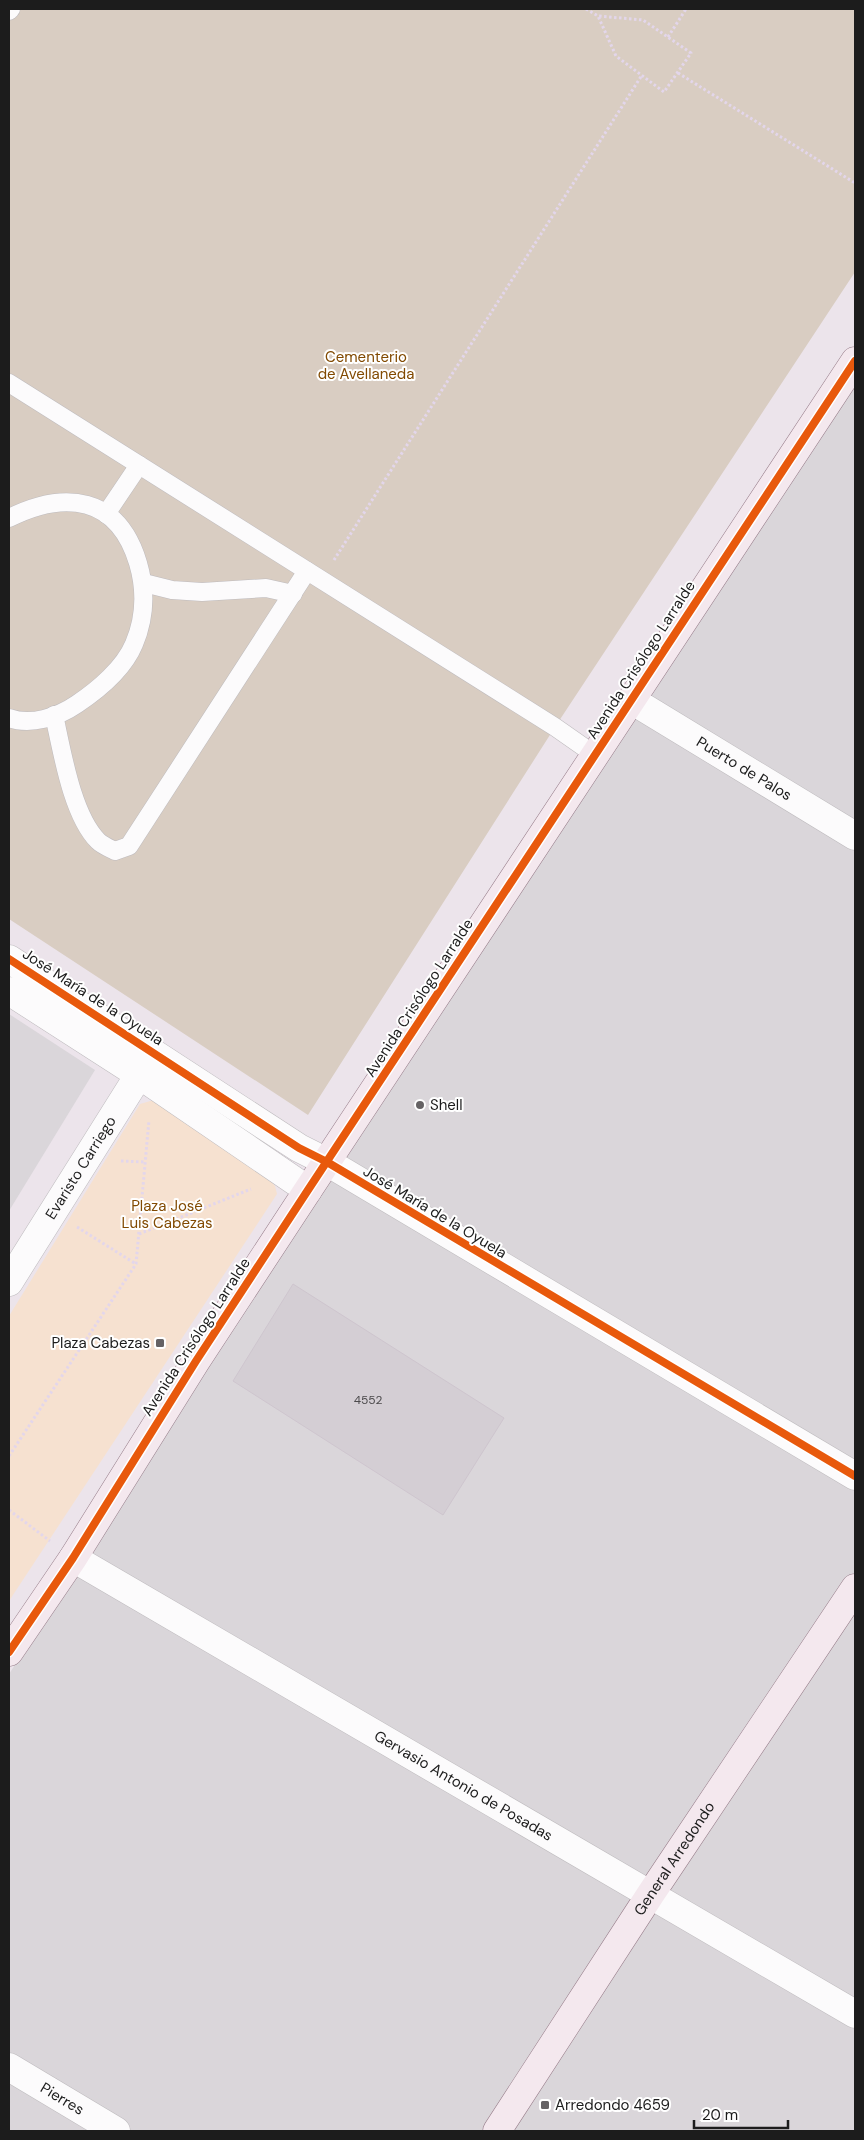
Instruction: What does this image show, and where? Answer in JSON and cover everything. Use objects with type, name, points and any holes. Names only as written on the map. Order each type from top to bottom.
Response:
[{"type":"street","name":"Avenida Crisólogo Larralde","points":[[9,1652],[73,1558],[196,1361],[308,1190],[595,755],[633,701],[727,552],[855,361]]},
{"type":"street","name":"Puerto de Palos","points":[[633,701],[855,836]]},
{"type":"street","name":"José María de la Oyuela","points":[[9,959],[308,1190]]},
{"type":"street","name":"José María de la Oyuela","points":[[9,991],[327,1162],[855,1476]]},
{"type":"street","name":"Evaristo Carriego","points":[[9,1282],[146,1064]]},
{"type":"street","name":"Gervasio Antonio de Posadas","points":[[73,1558],[855,2014]]},
{"type":"street","name":"General Arredondo","points":[[497,2131],[650,1895],[855,1588]]},
{"type":"street","name":"Pierres","points":[[9,2067],[116,2131]]},
{"type":"lane","points":[[9,383],[554,727],[595,755]]},
{"type":"lane","points":[[106,514],[140,465]]},
{"type":"lane","points":[[9,718],[19,722],[54,716],[86,698],[106,681],[134,646],[142,620],[144,583],[135,552],[125,534],[112,517],[96,508],[78,503],[56,502],[11,511]]},
{"type":"lane","points":[[54,716],[66,768],[86,825],[99,842],[114,851],[129,846],[293,594],[314,576]]},
{"type":"lane","points":[[144,583],[172,590],[202,592],[266,588],[293,594]]},
{"type":"path","points":[[586,9],[598,16],[643,20],[691,53],[664,92],[616,56],[598,16]]},
{"type":"path","points":[[668,37],[686,9]]},
{"type":"path","points":[[678,73],[855,183]]},
{"type":"path","points":[[314,576],[642,75]]},
{"type":"path","points":[[9,1456],[136,1264],[149,1120]]},
{"type":"path","points":[[139,1234],[251,1189]]},
{"type":"path","points":[[52,1212],[136,1264]]},
{"type":"path","points":[[9,1510],[73,1558]]},
{"type":"shaded area","points":[[855,373],[855,2131],[9,2131],[9,1674]]},
{"type":"shaded area","points":[[9,1014],[95,1070],[9,1211]]},
{"type":"green space","name":"Cementerio de Avellaneda","points":[[9,9],[855,9],[855,272],[555,727],[308,1115],[9,919]]},
{"type":"green space","name":"Plaza José Luis Cabezas","points":[[154,1100],[271,1181],[275,1186],[277,1194],[9,1601],[9,1316],[140,1104]]},
{"type":"building","points":[[293,1284],[504,1418],[443,1515],[233,1381]]},
{"type":"cycle path","points":[[9,1652],[73,1558],[196,1361],[308,1190],[855,361]]},
{"type":"cycle path","points":[[9,959],[299,1148],[327,1162],[855,1476]]},
{"type":"place","name":"Shell","points":[[420,1105]]},
{"type":"place","name":"Plaza Cabezas","points":[[160,1343]]},
{"type":"place","name":"Arredondo 4659","points":[[545,2105]]}]
